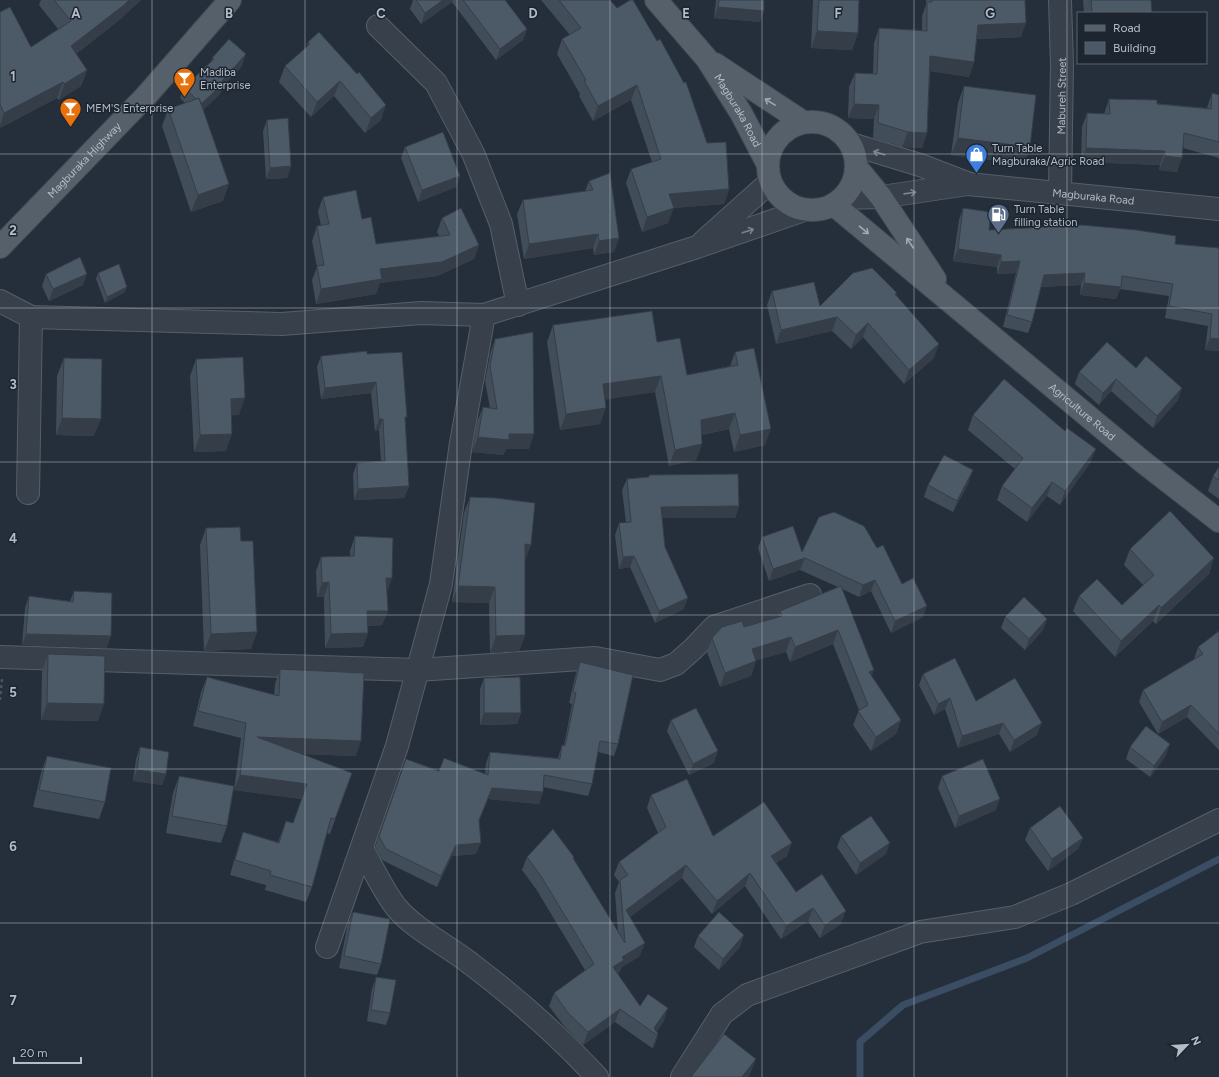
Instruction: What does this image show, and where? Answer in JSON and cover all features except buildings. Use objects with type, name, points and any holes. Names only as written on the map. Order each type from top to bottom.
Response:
[{"type":"main road","name":"Magburaka Highway","points":[[0,247],[146,96],[230,0]]},
{"type":"main road","name":"Magburaka Road","points":[[656,0],[708,59],[741,113],[769,172]]},
{"type":"main road","name":"Magburaka Road","points":[[708,59],[803,122]]},
{"type":"main road","points":[[803,122],[817,122],[830,126],[842,133],[850,144],[855,156],[857,168],[853,184],[839,202],[814,211],[804,210],[790,205],[778,195],[769,172],[771,149],[778,136],[790,127],[803,122]]},
{"type":"main road","name":"Agriculture Road","points":[[857,168],[881,197],[948,298]]},
{"type":"main road","name":"Agriculture Road","points":[[839,202],[948,298],[1143,462],[1219,521]]},
{"type":"street","name":"Mabureh Street","points":[[1060,0],[1062,65],[1060,192]]},
{"type":"street","points":[[378,26],[436,83],[473,153],[500,224],[518,305]]},
{"type":"street","name":"Magburaka Road","points":[[850,144],[920,165],[968,184]]},
{"type":"street","points":[[697,247],[769,172]]},
{"type":"street","name":"Magburaka Road","points":[[839,202],[968,184],[1219,209]]},
{"type":"street","points":[[0,301],[32,316],[282,324],[421,313],[484,314],[518,305],[697,247],[804,210]]},
{"type":"street","points":[[327,947],[397,746],[441,584],[461,443],[484,314]]},
{"type":"street","points":[[28,493],[32,316]]},
{"type":"street","points":[[0,657],[418,670],[595,658],[660,670],[676,664],[714,627],[810,595]]},
{"type":"street","points":[[682,1077],[722,1014],[747,995],[920,932],[1015,917],[1071,894],[1219,820]]},
{"type":"street","points":[[362,849],[396,907],[415,925],[448,946],[544,1022],[597,1077]]},
{"type":"waterway","points":[[860,1077],[860,1042],[903,1005],[1027,958],[1219,859]]},
{"type":"place","name":"Madiba Enterprise","points":[[185,98]]},
{"type":"place","name":"MEM'S Enterprise","points":[[71,128]]},
{"type":"place","name":"Turn Table Magburaka/Agric Road","points":[[977,174]]},
{"type":"place","name":"Turn Table filling station","points":[[998,234]]}]
